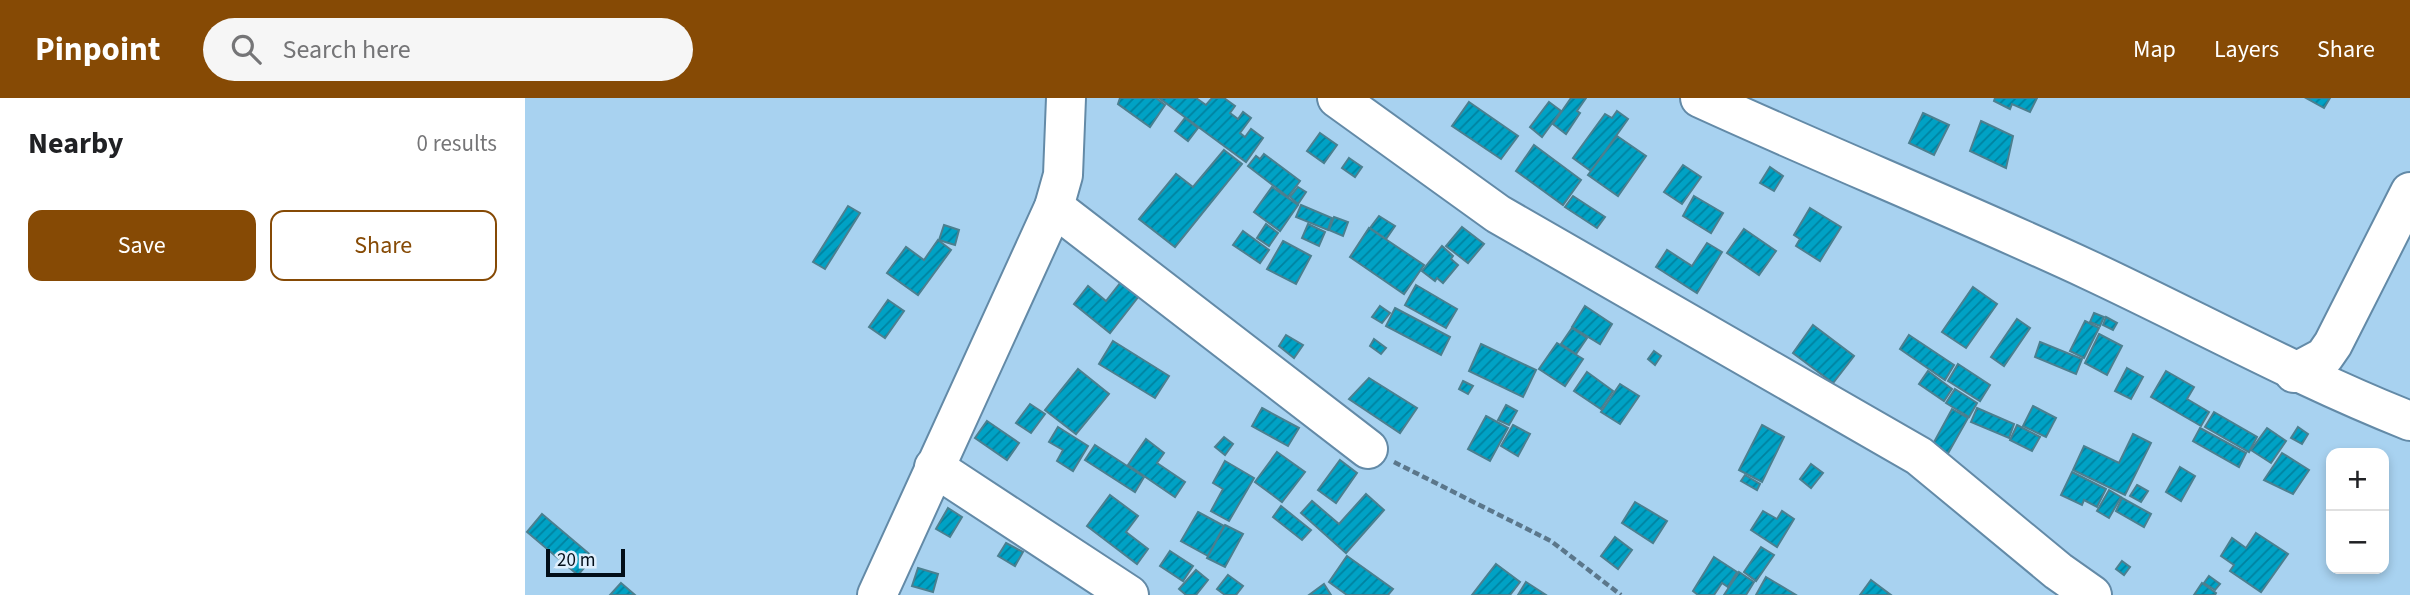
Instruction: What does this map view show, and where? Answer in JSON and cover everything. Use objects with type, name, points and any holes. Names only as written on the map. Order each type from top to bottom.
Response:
[{"type":"street","points":[[1336,98],[1499,214],[1919,456],[2059,572],[2092,595]]},
{"type":"street","points":[[1700,98],[1753,109],[2185,314],[2294,373],[2321,381],[2410,421]]},
{"type":"street","points":[[877,595],[1054,207],[1063,175],[1071,107]]},
{"type":"street","points":[[2294,373],[2324,357],[2333,345],[2410,192]]},
{"type":"street","points":[[1054,207],[1368,449]]},
{"type":"street","points":[[934,467],[1129,595]]},
{"type":"path","points":[[1368,449],[1551,541],[1621,595]]},
{"type":"building","points":[[1120,98],[1156,98],[1165,105],[1150,127],[1118,104]]},
{"type":"building","points":[[1159,98],[1196,98],[1206,105],[1212,98],[1224,98],[1235,106],[1230,113],[1238,119],[1243,112],[1251,118],[1240,133],[1245,137],[1251,129],[1263,138],[1246,162]]},
{"type":"building","points":[[1571,98],[1586,98],[1566,134],[1553,124]]},
{"type":"building","points":[[1995,98],[2037,98],[2030,112],[2012,104],[2010,109],[1994,101]]},
{"type":"building","points":[[2306,98],[2330,98],[2324,108]]},
{"type":"building","points":[[1469,102],[1518,136],[1501,159],[1452,126]]},
{"type":"building","points":[[1549,102],[1561,111],[1542,137],[1530,127]]},
{"type":"building","points":[[1617,111],[1628,119],[1591,171],[1573,158],[1605,114],[1612,118]]},
{"type":"building","points":[[1923,113],[1949,125],[1934,155],[1909,143]]},
{"type":"building","points":[[1185,118],[1198,128],[1188,141],[1175,131]]},
{"type":"building","points":[[1981,121],[2013,136],[2006,168],[1970,151]]},
{"type":"building","points":[[1320,133],[1337,145],[1324,163],[1307,151]]},
{"type":"building","points":[[1617,136],[1646,156],[1618,196],[1588,175]]},
{"type":"building","points":[[1534,145],[1581,180],[1563,205],[1516,171]]},
{"type":"building","points":[[1224,150],[1242,164],[1175,247],[1139,219],[1176,174],[1193,187]]},
{"type":"building","points":[[1264,154],[1300,181],[1288,197],[1248,166],[1256,156],[1260,159]]},
{"type":"building","points":[[1349,158],[1362,167],[1355,177],[1342,168]]},
{"type":"building","points":[[1683,165],[1701,177],[1682,204],[1664,192]]},
{"type":"building","points":[[1770,167],[1783,176],[1774,191],[1760,183]]},
{"type":"building","points":[[1272,187],[1298,205],[1280,231],[1254,212]]},
{"type":"building","points":[[1298,187],[1306,192],[1298,204],[1290,197]]},
{"type":"building","points":[[1573,196],[1605,217],[1597,228],[1565,207]]},
{"type":"building","points":[[1694,196],[1723,213],[1711,233],[1683,216]]},
{"type":"building","points":[[1301,205],[1332,218],[1328,230],[1296,217]]},
{"type":"building","points":[[848,206],[860,213],[825,269],[813,262]]},
{"type":"building","points":[[1810,208],[1841,227],[1820,261],[1796,246],[1800,239],[1794,235]]},
{"type":"building","points":[[1379,216],[1395,226],[1386,239],[1370,228]]},
{"type":"building","points":[[1334,217],[1348,222],[1343,236],[1329,230]]},
{"type":"building","points":[[1266,224],[1278,233],[1269,246],[1257,238]]},
{"type":"building","points":[[1308,224],[1325,232],[1319,246],[1302,238]]},
{"type":"building","points":[[944,225],[959,230],[955,245],[939,240]]},
{"type":"building","points":[[1462,227],[1484,244],[1468,263],[1446,246]]},
{"type":"building","points":[[1369,228],[1424,265],[1404,294],[1350,257]]},
{"type":"building","points":[[1744,229],[1776,251],[1759,275],[1727,253]]},
{"type":"building","points":[[1243,231],[1269,250],[1260,263],[1233,245]]},
{"type":"building","points":[[938,240],[951,250],[918,295],[887,273],[906,247],[924,260]]},
{"type":"building","points":[[1283,241],[1311,256],[1296,284],[1267,269]]},
{"type":"building","points":[[1707,243],[1722,252],[1697,293],[1656,267],[1667,250],[1692,266]]},
{"type":"building","points":[[1442,246],[1458,265],[1443,283],[1437,278],[1435,281],[1422,271]]},
{"type":"building","points":[[1121,282],[1139,296],[1110,333],[1074,304],[1088,286],[1106,301]]},
{"type":"building","points":[[1416,285],[1457,309],[1446,328],[1405,305]]},
{"type":"building","points":[[1973,287],[1997,304],[1966,348],[1942,332]]},
{"type":"building","points":[[888,300],[904,311],[885,338],[869,327]]},
{"type":"building","points":[[1380,306],[1390,313],[1382,323],[1372,317]]},
{"type":"building","points":[[1585,306],[1612,324],[1600,344],[1572,327]]},
{"type":"building","points":[[1395,308],[1450,337],[1441,355],[1386,326]]},
{"type":"building","points":[[2094,313],[2104,317],[2100,326],[2090,322]]},
{"type":"building","points":[[2106,317],[2117,323],[2113,330],[2103,325]]},
{"type":"building","points":[[2017,319],[2030,328],[2004,366],[1991,357]]},
{"type":"building","points":[[2085,321],[2099,328],[2084,358],[2070,351]]},
{"type":"building","points":[[1813,325],[1854,356],[1833,383],[1793,353]]},
{"type":"building","points":[[1572,328],[1587,338],[1576,354],[1561,344]]},
{"type":"building","points":[[2099,334],[2122,346],[2107,375],[2085,363]]},
{"type":"building","points":[[1286,335],[1303,345],[1294,358],[1279,346]]},
{"type":"building","points":[[1909,335],[1954,365],[1945,380],[1900,349]]},
{"type":"building","points":[[1374,339],[1386,348],[1381,354],[1370,346]]},
{"type":"building","points":[[1113,341],[1169,376],[1155,398],[1099,364]]},
{"type":"building","points":[[2040,342],[2082,359],[2076,374],[2035,357]]},
{"type":"building","points":[[1557,343],[1583,359],[1565,386],[1539,369]]},
{"type":"building","points":[[1481,344],[1536,370],[1523,397],[1469,371]]},
{"type":"building","points":[[1654,351],[1661,356],[1655,365],[1648,359]]},
{"type":"building","points":[[1958,364],[1990,385],[1980,401],[1948,381]]},
{"type":"building","points":[[2127,368],[2143,377],[2131,399],[2115,391]]},
{"type":"building","points":[[1078,369],[1109,394],[1076,434],[1045,410]]},
{"type":"building","points":[[1928,371],[1952,389],[1944,401],[1919,384]]},
{"type":"building","points":[[2166,371],[2194,387],[2187,399],[2209,412],[2201,426],[2151,397]]},
{"type":"building","points":[[1587,372],[1613,391],[1601,409],[1574,391]]},
{"type":"building","points":[[1369,378],[1417,408],[1400,433],[1349,399]]},
{"type":"building","points":[[1463,381],[1473,386],[1468,394],[1459,389]]},
{"type":"building","points":[[1620,384],[1639,396],[1620,424],[1601,412]]},
{"type":"building","points":[[1955,389],[1977,403],[1969,417],[1946,403]]},
{"type":"building","points":[[1030,404],[1045,414],[1031,433],[1016,423]]},
{"type":"building","points":[[1506,405],[1517,411],[1509,425],[1498,420]]},
{"type":"building","points":[[2033,406],[2056,418],[2046,437],[2023,426]]},
{"type":"building","points":[[1262,408],[1299,428],[1288,446],[1252,426]]},
{"type":"building","points":[[1977,408],[2014,424],[2009,438],[1971,422]]},
{"type":"building","points":[[1952,409],[1968,418],[1947,455],[1932,446]]},
{"type":"building","points":[[2214,412],[2257,437],[2249,452],[2205,427]]},
{"type":"building","points":[[1486,416],[1508,428],[1490,461],[1468,449]]},
{"type":"building","points":[[987,421],[1019,443],[1007,460],[975,438]]},
{"type":"building","points":[[1513,425],[1530,434],[1518,456],[1501,446]]},
{"type":"building","points":[[1762,425],[1784,437],[1762,482],[1739,470]]},
{"type":"building","points":[[2017,425],[2040,437],[2032,451],[2010,440]]},
{"type":"building","points":[[1058,427],[1088,446],[1073,471],[1057,461],[1063,450],[1049,442]]},
{"type":"building","points":[[2298,427],[2308,434],[2302,444],[2291,438]]},
{"type":"building","points":[[2200,428],[2246,453],[2239,467],[2193,441]]},
{"type":"building","points":[[2267,428],[2286,441],[2271,463],[2251,450]]},
{"type":"building","points":[[2133,434],[2151,443],[2125,495],[2073,470],[2084,446],[2119,463]]},
{"type":"building","points":[[1224,437],[1233,444],[1225,455],[1215,447]]},
{"type":"building","points":[[1146,439],[1164,453],[1157,463],[1185,482],[1175,497],[1128,465]]},
{"type":"building","points":[[1095,445],[1144,477],[1135,492],[1085,460]]},
{"type":"building","points":[[1277,452],[1305,472],[1282,502],[1255,482]]},
{"type":"building","points":[[2282,453],[2309,470],[2293,494],[2264,480]]},
{"type":"building","points":[[1340,460],[1357,473],[1336,503],[1318,490]]},
{"type":"building","points":[[1225,461],[1254,478],[1229,521],[1211,511],[1223,489],[1213,483]]},
{"type":"building","points":[[1811,464],[1823,473],[1811,488],[1800,479]]},
{"type":"building","points":[[2180,467],[2195,476],[2181,501],[2166,492]]},
{"type":"building","points":[[2072,472],[2106,489],[2097,507],[2084,500],[2082,505],[2061,495]]},
{"type":"building","points":[[1745,475],[1760,484],[1757,490],[1741,481]]},
{"type":"building","points":[[2137,485],[2148,491],[2141,502],[2130,496]]},
{"type":"building","points":[[2109,490],[2121,497],[2109,518],[2097,511]]},
{"type":"building","points":[[1366,494],[1384,510],[1346,553],[1301,513],[1312,501],[1339,524]]},
{"type":"building","points":[[1110,495],[1138,516],[1126,532],[1148,549],[1137,564],[1087,526]]},
{"type":"building","points":[[2122,498],[2151,514],[2144,527],[2116,511]]},
{"type":"building","points":[[1635,502],[1667,521],[1653,543],[1622,523]]},
{"type":"building","points":[[1281,506],[1311,530],[1302,540],[1273,517]]},
{"type":"building","points":[[948,508],[962,517],[950,537],[936,529]]},
{"type":"building","points":[[1763,511],[1777,519],[1782,511],[1794,519],[1777,547],[1751,530]]},
{"type":"building","points":[[1198,512],[1224,526],[1208,556],[1181,541]]},
{"type":"building","points":[[542,514],[593,557],[578,575],[527,532]]},
{"type":"building","points":[[1225,525],[1243,534],[1225,567],[1207,558]]},
{"type":"building","points":[[2256,533],[2288,554],[2261,592],[2230,571],[2234,565],[2221,556],[2232,538],[2246,548]]},
{"type":"building","points":[[1615,537],[1632,550],[1618,569],[1601,556]]},
{"type":"building","points":[[1006,543],[1023,552],[1015,566],[998,556]]},
{"type":"building","points":[[1761,547],[1774,555],[1756,581],[1744,572]]},
{"type":"building","points":[[1170,551],[1193,566],[1183,581],[1160,566]]},
{"type":"building","points":[[1347,556],[1393,589],[1388,595],[1347,595],[1329,582]]},
{"type":"building","points":[[1714,557],[1737,572],[1728,587],[1722,583],[1714,595],[1698,595],[1693,591]]},
{"type":"building","points":[[2122,561],[2130,567],[2124,575],[2116,569]]},
{"type":"building","points":[[1496,564],[1520,582],[1510,595],[1472,595]]},
{"type":"building","points":[[918,568],[938,574],[933,592],[912,586]]},
{"type":"building","points":[[1196,570],[1208,580],[1196,595],[1186,595],[1179,589]]},
{"type":"building","points":[[1739,572],[1754,582],[1746,595],[1724,595]]},
{"type":"building","points":[[1228,575],[1243,586],[1236,595],[1225,595],[1217,589]]},
{"type":"building","points":[[2209,576],[2220,584],[2215,590],[2204,583]]},
{"type":"building","points":[[1766,577],[1796,595],[1756,595]]},
{"type":"building","points":[[1871,580],[1891,595],[1860,595]]},
{"type":"building","points":[[1526,582],[1546,595],[1518,595]]},
{"type":"building","points":[[621,583],[635,595],[610,595]]},
{"type":"building","points":[[2202,583],[2216,593],[2215,595],[2194,595]]},
{"type":"building","points":[[1324,584],[1331,595],[1309,595]]}]
